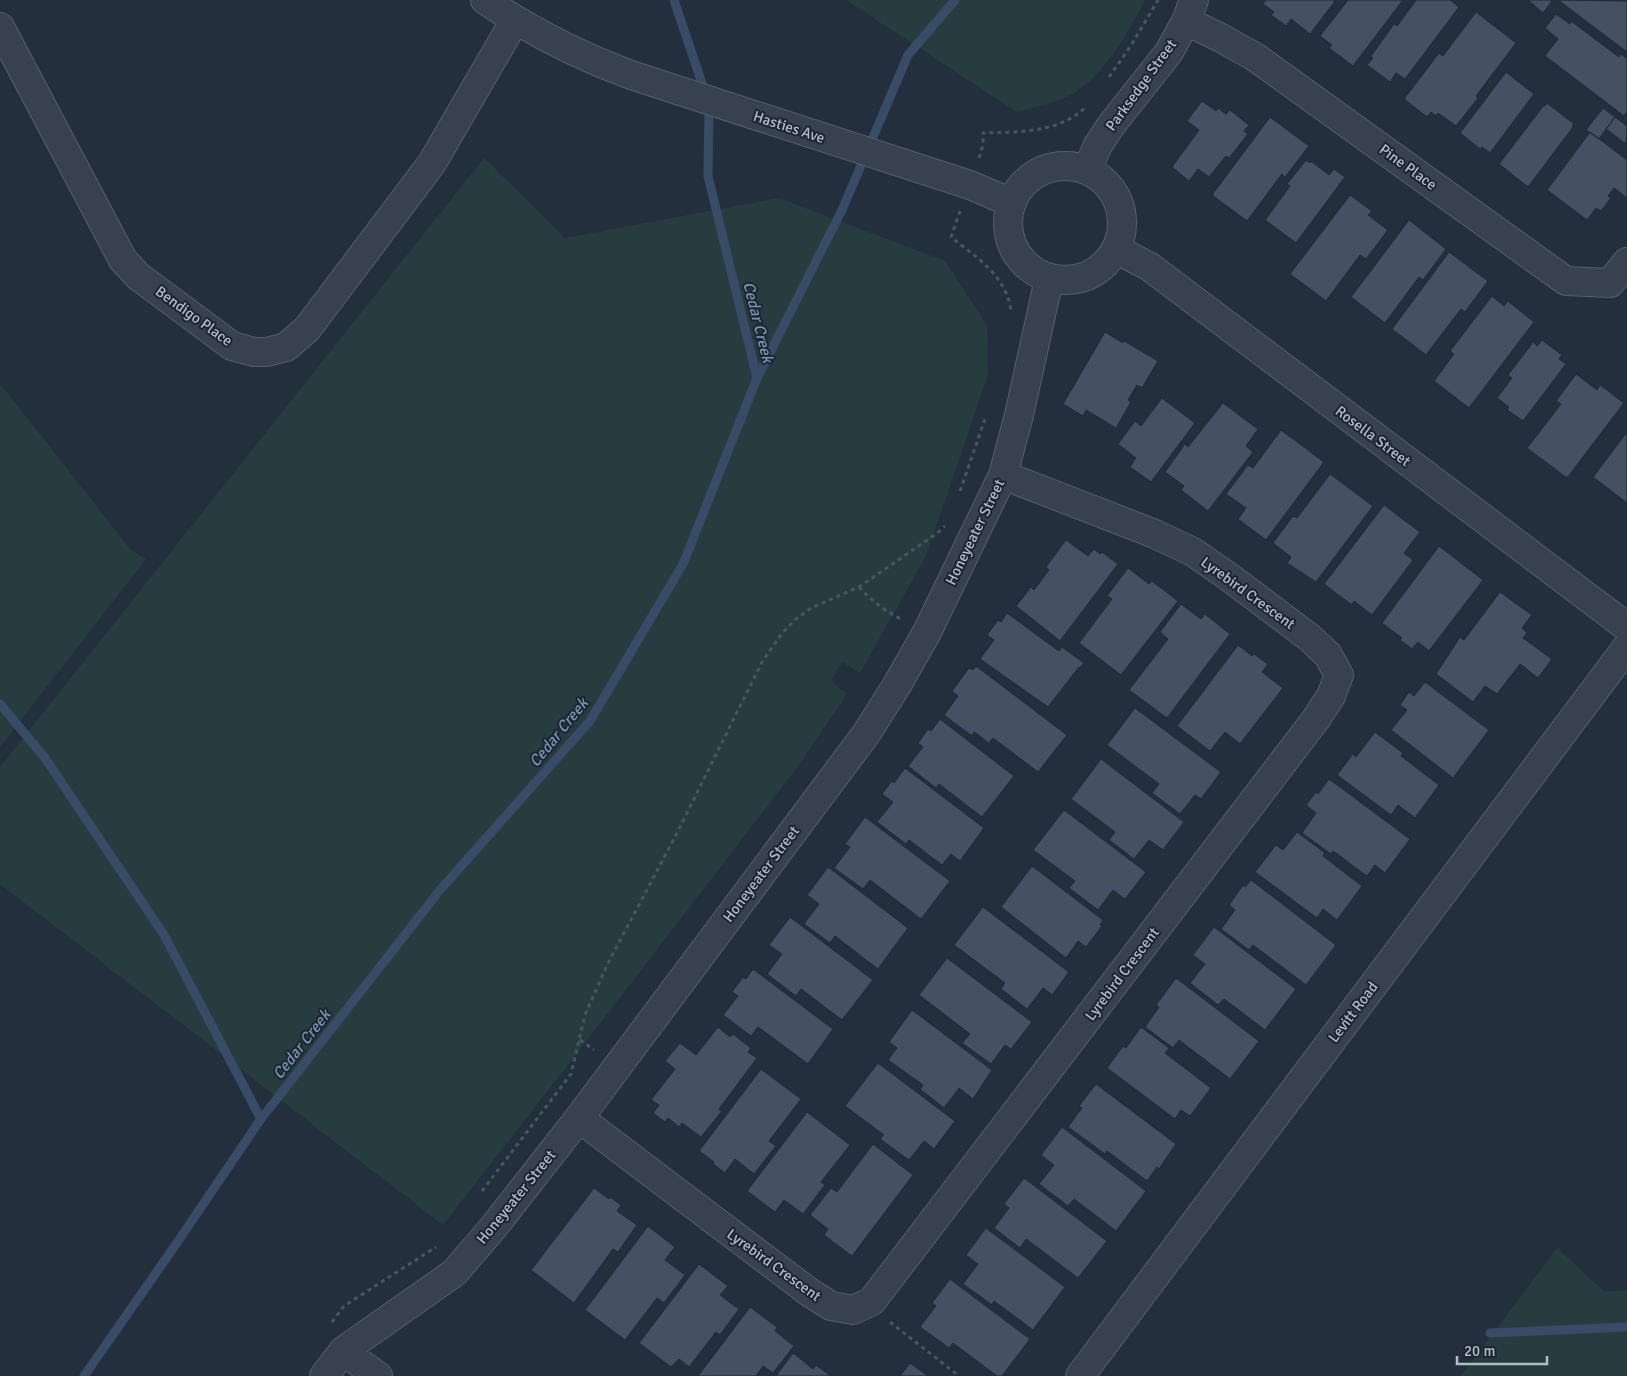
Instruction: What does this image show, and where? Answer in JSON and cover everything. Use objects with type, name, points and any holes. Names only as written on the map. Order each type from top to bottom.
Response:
[{"type":"street","name":"Hasties Ave","points":[[486,0],[515,20],[604,65],[970,185],[1012,203]]},
{"type":"street","name":"Parksedge Street","points":[[1087,170],[1098,145],[1112,124],[1169,52],[1190,11]]},
{"type":"street","name":"Pine Place","points":[[1190,11],[1221,38],[1255,57],[1566,282],[1610,283],[1627,262]]},
{"type":"street","name":"Bendigo Place","points":[[0,27],[124,260],[138,276],[232,346],[254,352],[267,352],[286,348],[307,329],[432,163],[515,20]]},
{"type":"street","points":[[1072,166],[1087,170],[1100,178],[1111,189],[1119,203],[1122,219],[1121,234],[1116,249],[1107,262],[1094,273],[1072,280],[1049,279],[1034,272],[1022,262],[1013,249],[1009,234],[1008,218],[1012,203],[1018,190],[1029,179],[1042,171],[1072,166]]},
{"type":"street","name":"Rosella Street","points":[[1116,249],[1150,267],[1627,627]]},
{"type":"street","name":"Honeyeater Street","points":[[324,1376],[343,1351],[454,1273],[492,1229],[579,1118],[866,734],[897,686],[927,632],[1003,475],[1019,416],[1049,279]]},
{"type":"street","name":"Lyrebird Crescent","points":[[579,1118],[809,1292],[831,1306],[853,1310],[872,1301],[1316,719],[1331,696],[1339,675],[1328,655],[1310,638],[1229,577],[1192,552],[1155,534],[1003,475]]},
{"type":"street","name":"Levitt Road","points":[[1080,1376],[1627,647]]},
{"type":"street","points":[[343,1351],[378,1376]]},
{"type":"path","points":[[1106,82],[1132,44],[1158,0]]},
{"type":"path","points":[[983,145],[983,133],[1018,132],[1058,125],[1080,113],[1090,102]]},
{"type":"path","points":[[956,223],[951,237],[1000,280],[1009,298],[1012,319]]},
{"type":"path","points":[[959,495],[988,412]]},
{"type":"path","points":[[476,1198],[571,1074],[586,1015],[607,965],[677,833],[762,662],[782,633],[811,608],[859,586],[936,534],[946,524]]},
{"type":"path","points":[[859,586],[870,599],[891,614],[927,632]]},
{"type":"path","points":[[326,1329],[344,1306],[441,1244]]},
{"type":"path","points":[[872,1301],[888,1320],[959,1376]]},
{"type":"green space","points":[[846,0],[1145,0],[1121,43],[1088,82],[1076,92],[1062,99],[1017,112]]},
{"type":"green space","points":[[484,158],[565,238],[779,198],[945,261],[987,325],[988,375],[926,556],[860,673],[842,662],[831,681],[847,694],[799,765],[443,1225],[0,884],[0,767]]},
{"type":"green space","points":[[0,386],[6,391],[131,550],[146,559],[0,747]]},
{"type":"green space","points":[[1557,1248],[1605,1292],[1627,1290],[1627,1376],[1461,1376]]},
{"type":"building","points":[[1266,0],[1335,1],[1310,34],[1291,19],[1286,26],[1271,15],[1274,12],[1263,4]]},
{"type":"building","points":[[1348,0],[1403,0],[1353,66],[1329,48],[1332,45],[1320,36]]},
{"type":"building","points":[[1416,0],[1450,0],[1459,7],[1405,79],[1396,73],[1390,82],[1367,65],[1373,58],[1371,56],[1394,24],[1397,26]]},
{"type":"building","points":[[1528,0],[1550,0],[1552,1],[1543,13]]},
{"type":"building","points":[[1558,0],[1627,1],[1627,52]]},
{"type":"building","points":[[1476,12],[1516,43],[1456,126],[1438,113],[1436,116],[1431,112],[1427,117],[1404,99],[1439,53],[1443,56]]},
{"type":"building","points":[[1556,14],[1570,24],[1571,21],[1619,57],[1621,54],[1627,59],[1627,111],[1624,116],[1545,56],[1558,39],[1545,28]]},
{"type":"building","points":[[1506,72],[1534,94],[1490,153],[1482,147],[1480,149],[1460,133]]},
{"type":"building","points":[[1202,101],[1216,111],[1218,108],[1226,114],[1230,110],[1249,125],[1244,131],[1248,134],[1229,158],[1226,156],[1209,177],[1198,169],[1189,181],[1172,167],[1199,130],[1187,121]]},
{"type":"building","points":[[1547,103],[1574,124],[1528,187],[1499,164]]},
{"type":"building","points":[[1603,108],[1615,117],[1599,139],[1586,130]]},
{"type":"building","points":[[1270,117],[1309,146],[1285,177],[1282,174],[1247,221],[1212,195]]},
{"type":"building","points":[[1615,117],[1627,126],[1626,144],[1606,129]]},
{"type":"building","points":[[1590,132],[1627,160],[1627,198],[1614,188],[1608,196],[1611,198],[1601,211],[1596,208],[1587,220],[1547,190]]},
{"type":"building","points":[[1306,160],[1310,163],[1311,161],[1329,175],[1334,169],[1345,177],[1296,243],[1265,220],[1290,186],[1287,184]]},
{"type":"building","points":[[1350,195],[1372,211],[1368,215],[1388,230],[1366,259],[1360,255],[1326,301],[1290,274]]},
{"type":"building","points":[[1409,220],[1446,249],[1423,280],[1419,277],[1385,323],[1351,297]]},
{"type":"building","points":[[1449,252],[1488,281],[1465,312],[1461,309],[1426,355],[1392,329]]},
{"type":"building","points":[[1492,296],[1504,306],[1508,301],[1534,322],[1469,408],[1434,381],[1454,354],[1450,351]]},
{"type":"building","points":[[1105,332],[1158,361],[1142,388],[1137,385],[1128,400],[1131,402],[1116,428],[1086,410],[1083,416],[1063,404]]},
{"type":"building","points":[[1542,340],[1562,355],[1559,359],[1566,364],[1523,421],[1507,410],[1509,407],[1497,398],[1512,378],[1508,375],[1533,342],[1537,346]]},
{"type":"building","points":[[1576,374],[1597,390],[1600,385],[1624,403],[1567,478],[1527,448],[1561,404],[1556,401]]},
{"type":"building","points":[[1162,398],[1195,423],[1151,482],[1130,467],[1136,458],[1118,444],[1135,421],[1141,426]]},
{"type":"building","points":[[1223,403],[1258,429],[1246,446],[1253,452],[1208,511],[1181,490],[1184,486],[1165,472],[1185,444],[1188,447]]},
{"type":"building","points":[[1281,430],[1324,462],[1266,540],[1238,519],[1246,508],[1226,494],[1248,465],[1253,468]]},
{"type":"building","points":[[1627,432],[1627,503],[1593,477]]},
{"type":"building","points":[[1330,474],[1373,506],[1316,582],[1287,563],[1291,557],[1273,543],[1293,516],[1297,518]]},
{"type":"building","points":[[1384,505],[1420,532],[1404,553],[1413,560],[1372,615],[1354,601],[1352,605],[1324,584]]},
{"type":"building","points":[[1066,540],[1088,556],[1094,549],[1100,554],[1102,552],[1118,564],[1060,641],[1016,606],[1031,587],[1034,590],[1049,570],[1046,567]]},
{"type":"building","points":[[1439,546],[1483,580],[1429,651],[1418,642],[1412,649],[1400,640],[1402,638],[1382,623]]},
{"type":"building","points":[[1128,568],[1149,584],[1152,581],[1178,601],[1121,675],[1079,643],[1112,599],[1107,596]]},
{"type":"building","points":[[1500,592],[1532,615],[1522,628],[1527,633],[1523,638],[1552,659],[1538,678],[1520,664],[1497,694],[1485,686],[1473,702],[1436,674],[1460,637],[1464,640]]},
{"type":"building","points":[[1181,604],[1201,619],[1205,614],[1230,634],[1167,718],[1129,690],[1168,639],[1160,632]]},
{"type":"building","points":[[1007,613],[1059,651],[1062,647],[1084,663],[1048,707],[980,659],[994,640],[987,635],[998,620],[1001,622]]},
{"type":"building","points":[[1238,645],[1252,656],[1254,654],[1268,664],[1262,672],[1283,688],[1240,744],[1225,732],[1210,751],[1177,726]]},
{"type":"building","points":[[976,666],[1067,735],[1038,772],[993,738],[989,743],[974,732],[972,736],[944,715],[958,696],[952,691],[969,668],[973,670]]},
{"type":"building","points":[[1425,682],[1489,730],[1453,778],[1391,730],[1407,710],[1400,705],[1409,692],[1414,696]]},
{"type":"building","points":[[1135,708],[1221,772],[1201,799],[1195,795],[1180,814],[1152,793],[1159,784],[1107,745]]},
{"type":"building","points":[[940,719],[1014,776],[982,817],[939,784],[936,788],[908,766],[923,747],[918,743],[928,729],[931,731]]},
{"type":"building","points":[[1375,732],[1403,753],[1401,756],[1439,785],[1415,818],[1398,805],[1391,815],[1337,775],[1353,754],[1356,757]]},
{"type":"building","points":[[1101,759],[1184,822],[1163,850],[1149,840],[1134,859],[1109,840],[1115,832],[1071,799]]},
{"type":"building","points":[[905,768],[984,828],[960,861],[951,854],[942,865],[909,840],[906,844],[877,822],[893,802],[882,794],[892,781],[894,783]]},
{"type":"building","points":[[1329,779],[1410,839],[1385,873],[1375,865],[1367,876],[1333,851],[1331,854],[1302,833],[1316,813],[1306,805],[1316,792],[1318,794]]},
{"type":"building","points":[[1064,810],[1146,872],[1125,899],[1113,890],[1098,910],[1069,888],[1075,881],[1033,850]]},
{"type":"building","points":[[865,817],[950,881],[921,919],[870,880],[863,889],[834,868],[850,847],[845,844]]},
{"type":"building","points":[[1297,832],[1325,853],[1323,856],[1362,886],[1337,920],[1323,909],[1317,918],[1255,872],[1276,845],[1283,850]]},
{"type":"building","points":[[1032,866],[1103,920],[1100,925],[1102,926],[1086,947],[1078,941],[1066,958],[1001,907]]},
{"type":"building","points":[[828,867],[908,928],[878,969],[835,936],[830,943],[804,924],[819,904],[807,895]]},
{"type":"building","points":[[1251,880],[1336,945],[1306,985],[1253,945],[1249,950],[1221,929],[1235,910],[1229,905],[1243,885],[1245,887]]},
{"type":"building","points":[[983,907],[1069,972],[1052,995],[1043,988],[1027,1009],[1001,989],[1005,983],[954,945]]},
{"type":"building","points":[[790,917],[873,980],[842,1020],[801,989],[796,996],[767,974],[782,954],[769,945]]},
{"type":"building","points":[[1214,927],[1296,989],[1265,1030],[1224,999],[1218,1005],[1190,983],[1205,964],[1193,955]]},
{"type":"building","points":[[947,958],[1032,1022],[1011,1049],[1005,1045],[991,1064],[962,1043],[970,1034],[919,995]]},
{"type":"building","points":[[753,969],[833,1029],[808,1064],[758,1027],[751,1036],[723,1015],[738,996],[732,992],[743,977],[746,979]]},
{"type":"building","points":[[1176,978],[1259,1041],[1230,1079],[1179,1040],[1173,1048],[1145,1027],[1159,1007],[1156,1005]]},
{"type":"building","points":[[912,1010],[992,1070],[973,1099],[959,1088],[944,1108],[920,1089],[923,1085],[888,1060],[897,1048],[889,1042]]},
{"type":"building","points":[[718,1027],[730,1037],[733,1034],[751,1048],[748,1052],[757,1058],[719,1109],[722,1111],[701,1137],[682,1123],[679,1127],[668,1118],[665,1122],[653,1113],[659,1105],[651,1100],[675,1069],[665,1061],[680,1043],[696,1055]]},
{"type":"building","points":[[1141,1027],[1169,1048],[1165,1053],[1211,1088],[1190,1116],[1181,1110],[1175,1119],[1107,1068],[1123,1046],[1126,1048]]},
{"type":"building","points":[[878,1063],[955,1121],[934,1149],[924,1141],[909,1160],[880,1139],[884,1135],[845,1106]]},
{"type":"building","points":[[761,1069],[801,1099],[769,1141],[776,1146],[754,1174],[735,1159],[725,1173],[699,1151]]},
{"type":"building","points":[[1096,1084],[1176,1144],[1159,1169],[1157,1167],[1147,1181],[1107,1151],[1105,1154],[1068,1127],[1082,1108],[1079,1106]]},
{"type":"building","points":[[807,1112],[850,1145],[821,1182],[825,1185],[803,1214],[784,1200],[775,1212],[747,1191]]},
{"type":"building","points":[[1062,1127],[1146,1191],[1116,1231],[1074,1199],[1068,1206],[1039,1184],[1054,1165],[1041,1155]]},
{"type":"building","points":[[873,1144],[913,1175],[852,1256],[824,1235],[828,1229],[810,1215],[831,1188],[837,1192]]},
{"type":"building","points":[[1024,1178],[1107,1241],[1078,1278],[1026,1239],[1020,1248],[994,1228],[1009,1208],[1004,1204]]},
{"type":"building","points":[[594,1188],[621,1205],[617,1211],[637,1225],[618,1252],[613,1249],[574,1303],[531,1270]]},
{"type":"building","points":[[648,1226],[675,1247],[665,1260],[685,1275],[664,1303],[657,1298],[625,1340],[585,1310]]},
{"type":"building","points":[[986,1228],[1065,1287],[1033,1330],[994,1301],[992,1305],[963,1284],[978,1264],[966,1255]]},
{"type":"building","points":[[699,1264],[728,1286],[720,1295],[739,1309],[720,1335],[716,1332],[689,1367],[679,1359],[671,1367],[639,1343]]},
{"type":"building","points":[[950,1279],[1030,1339],[1002,1376],[997,1376],[953,1343],[949,1348],[920,1327],[936,1306],[932,1303]]},
{"type":"building","points":[[750,1307],[777,1327],[775,1331],[794,1346],[773,1373],[763,1366],[756,1376],[698,1376]]},
{"type":"building","points":[[793,1353],[813,1369],[816,1365],[831,1376],[776,1376]]},
{"type":"building","points":[[910,1363],[928,1376],[900,1376]]},
{"type":"waterway","name":"Cedar Creek","points":[[84,1376],[261,1119],[440,890],[590,721],[683,564],[757,378],[708,176],[709,104],[674,0]]},
{"type":"waterway","points":[[757,378],[842,210],[908,55],[955,0]]},
{"type":"waterway","points":[[0,704],[45,758],[164,935],[261,1119]]},
{"type":"waterway","points":[[1490,1333],[1627,1327]]}]
